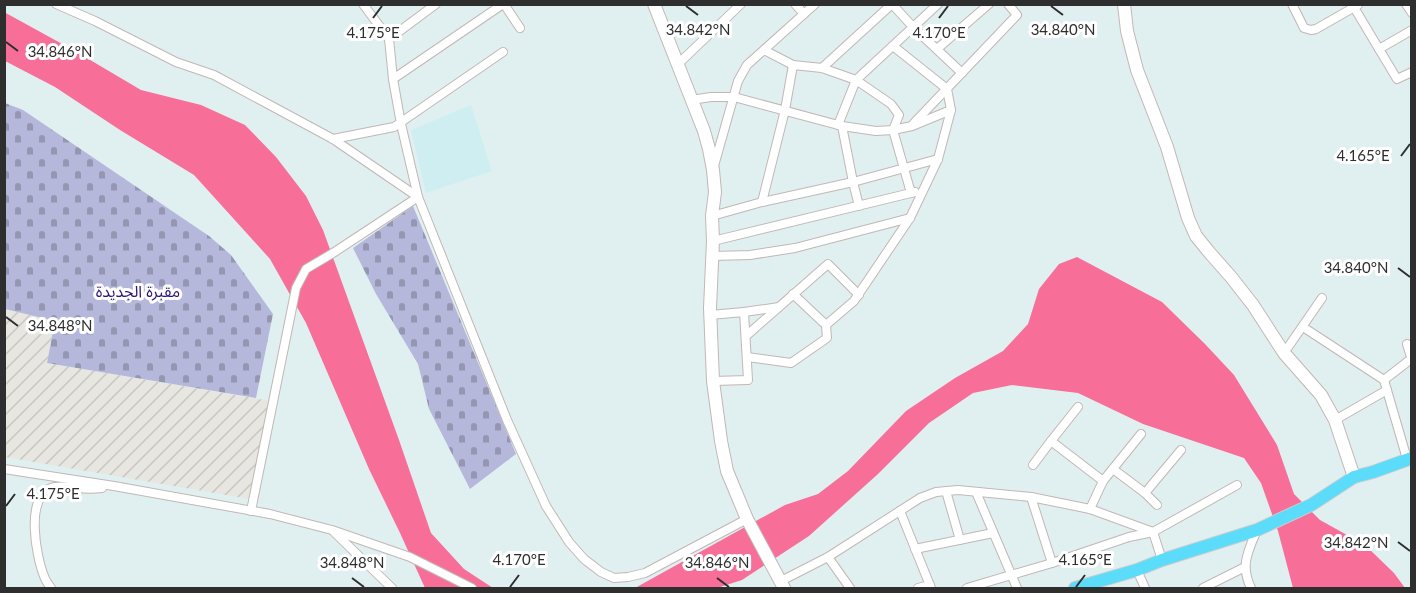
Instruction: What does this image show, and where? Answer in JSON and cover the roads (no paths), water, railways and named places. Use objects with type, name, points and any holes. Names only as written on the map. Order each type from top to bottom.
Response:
[{"type":"main road","points":[[1075,588],[1259,529],[1311,505],[1358,476],[1373,472],[1409,455]]},
{"type":"street","points":[[56,4],[176,62],[213,75],[333,139],[418,197]]},
{"type":"street","points":[[377,4],[365,8],[389,39],[401,124],[418,197],[507,420],[546,506],[569,542],[584,559],[601,572],[614,578],[645,573],[748,521]]},
{"type":"street","points":[[389,39],[436,4]]},
{"type":"street","points":[[393,78],[504,4],[520,28]]},
{"type":"street","points":[[654,4],[710,148],[714,170],[710,315],[713,381],[727,471],[748,521],[780,581],[828,557],[920,498],[936,492],[958,490],[1031,497],[1090,509],[1153,532]]},
{"type":"street","points":[[678,65],[741,4]]},
{"type":"street","points":[[795,4],[804,14]]},
{"type":"street","points":[[714,170],[738,81],[747,66],[815,4]]},
{"type":"street","points":[[822,68],[892,4],[962,73]]},
{"type":"street","points":[[859,206],[840,126],[856,80],[938,4]]},
{"type":"street","points":[[937,49],[989,4]]},
{"type":"street","points":[[912,126],[1017,15],[1008,4]]},
{"type":"street","points":[[1124,4],[1127,31],[1137,70],[1167,147],[1188,218],[1196,236],[1253,305],[1284,353],[1321,395],[1335,420],[1358,476]]},
{"type":"street","points":[[1292,4],[1304,28],[1311,30],[1355,5],[1397,79],[1412,72]]},
{"type":"street","points":[[1406,4],[1412,14]]},
{"type":"street","points":[[1379,49],[1412,30]]},
{"type":"street","points":[[826,326],[859,295],[910,218],[938,159],[951,110],[947,89],[893,46]]},
{"type":"street","points":[[764,50],[794,65],[822,68],[856,80],[891,104],[898,115],[892,130],[911,193]]},
{"type":"street","points":[[333,139],[394,128],[503,52]]},
{"type":"street","points":[[762,202],[794,65]]},
{"type":"street","points":[[691,100],[734,97],[840,126],[876,131],[912,126],[951,110]]},
{"type":"street","points":[[712,216],[938,159]]},
{"type":"street","points":[[713,241],[924,190]]},
{"type":"street","points":[[251,511],[296,288],[306,269],[418,197]]},
{"type":"street","points":[[712,256],[750,255],[795,248],[910,218]]},
{"type":"street","points":[[746,336],[828,264],[859,295]]},
{"type":"street","points":[[747,357],[791,363],[827,338],[826,326],[793,294]]},
{"type":"street","points":[[1284,353],[1322,298]]},
{"type":"street","points":[[710,315],[779,307]]},
{"type":"street","points":[[713,381],[748,380],[744,312]]},
{"type":"street","points":[[1303,327],[1384,380],[1409,455]]},
{"type":"street","points":[[1384,380],[1412,360],[1407,344]]},
{"type":"street","points":[[1335,420],[1387,390]]},
{"type":"street","points":[[1033,465],[1078,407]]},
{"type":"street","points":[[1090,509],[1103,480],[1141,434]]},
{"type":"street","points":[[1050,441],[1103,480]]},
{"type":"street","points":[[1145,493],[1181,450]]},
{"type":"street","points":[[4,469],[270,514],[332,530],[410,557],[472,588]]},
{"type":"street","points":[[1113,469],[1157,505]]},
{"type":"street","points":[[967,588],[1129,537],[1153,532],[1238,485]]},
{"type":"street","points":[[51,588],[42,570],[35,537],[34,523],[40,496],[53,487],[88,489],[114,486]]},
{"type":"street","points":[[946,491],[960,540]]},
{"type":"street","points":[[976,492],[1017,588]]},
{"type":"street","points":[[1031,497],[1052,563]]},
{"type":"street","points":[[900,511],[930,587],[918,588]]},
{"type":"street","points":[[1251,588],[1246,578],[1245,567],[1249,549],[1259,529]]},
{"type":"street","points":[[332,530],[392,588]]},
{"type":"street","points":[[1153,532],[1162,560]]},
{"type":"street","points":[[915,549],[993,533]]},
{"type":"street","points":[[828,557],[850,588]]},
{"type":"street","points":[[1203,588],[1213,586],[1245,567]]},
{"type":"street","points":[[1137,570],[1145,588]]},
{"type":"park label","name":"مقبرة الجديدة","points":[[138,291]]}]
